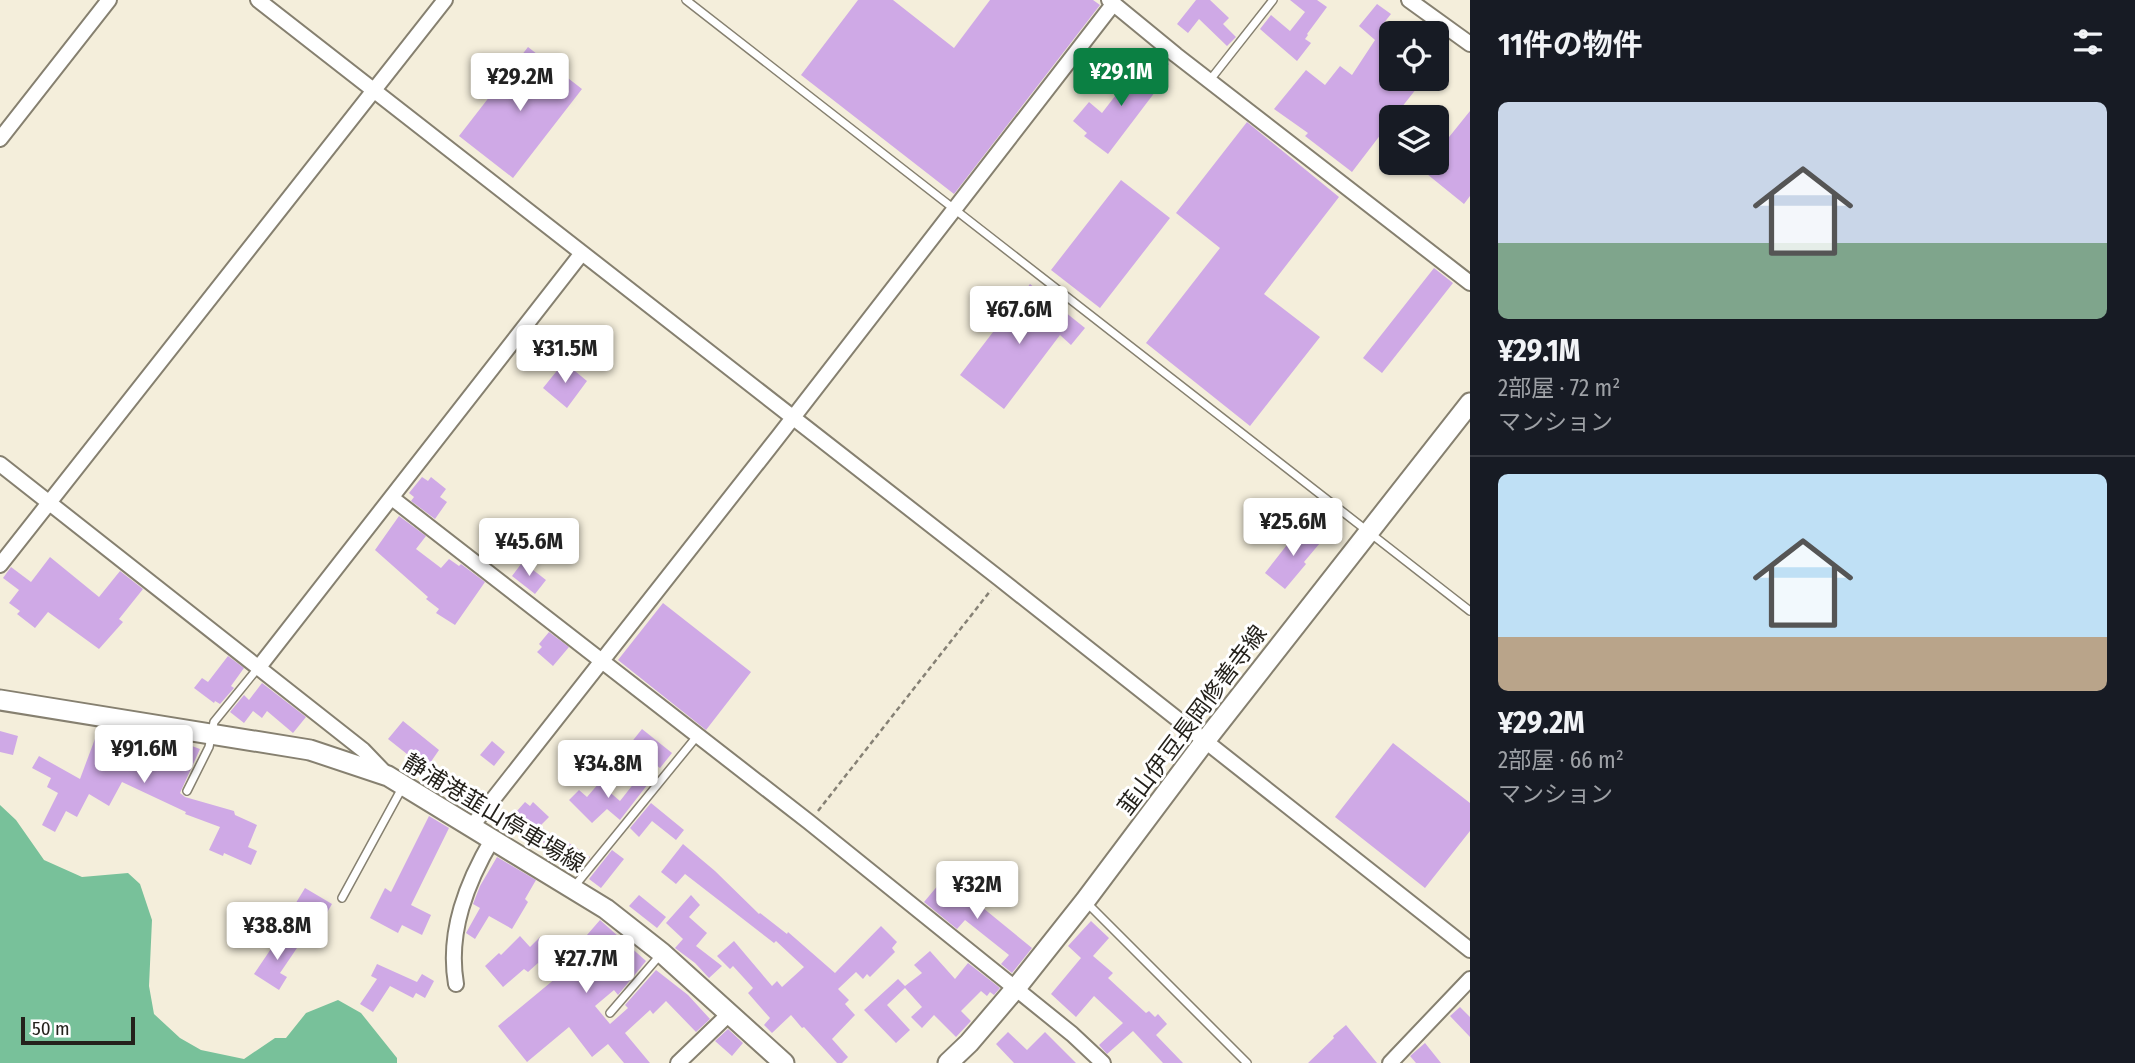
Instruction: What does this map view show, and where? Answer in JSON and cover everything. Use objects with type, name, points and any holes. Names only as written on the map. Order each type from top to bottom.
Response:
[{"type":"main road","name":"韮山伊豆長岡修善寺線","points":[[948,1063],[969,1043],[1016,988],[1085,901],[1205,741],[1470,403]]},
{"type":"main road","name":"静浦港韮山停車場線","points":[[0,700],[310,750],[396,780],[606,909],[662,953],[784,1063]]},
{"type":"street","points":[[0,139],[109,0]]},
{"type":"street","points":[[258,0],[1470,950]]},
{"type":"street","points":[[0,565],[445,0]]},
{"type":"street","points":[[1409,0],[1470,44]]},
{"type":"street","points":[[471,826],[954,209],[1112,2],[1470,283]]},
{"type":"street","points":[[259,667],[582,253]]},
{"type":"street","points":[[0,464],[259,667],[363,750],[396,780]]},
{"type":"street","points":[[392,498],[809,821],[1072,1034],[1103,1063]]},
{"type":"street","points":[[456,984],[452,963],[462,904],[472,876],[493,838]]},
{"type":"street","points":[[1390,1063],[1470,979]]},
{"type":"street","points":[[678,1063],[729,1014]]},
{"type":"lane","points":[[686,0],[1470,611]]},
{"type":"lane","points":[[1210,80],[1273,0]]},
{"type":"lane","points":[[187,791],[209,747],[214,722],[259,667]]},
{"type":"lane","points":[[573,889],[698,734]]},
{"type":"lane","points":[[342,898],[396,780]]},
{"type":"lane","points":[[1085,901],[1247,1063]]},
{"type":"lane","points":[[610,1013],[662,953]]},
{"type":"path","points":[[809,821],[1000,579]]},
{"type":"green space","points":[[0,805],[16,820],[44,860],[82,877],[128,873],[140,884],[152,920],[149,986],[154,1014],[180,1038],[201,1050],[244,1059],[275,1038],[286,1038],[306,1013],[338,1000],[361,1013],[397,1058],[397,1063],[0,1063]]},
{"type":"building","points":[[858,0],[893,0],[954,48],[990,0],[1093,0],[1100,5],[954,194],[801,75]]},
{"type":"building","points":[[1196,0],[1210,0],[1229,18],[1223,24],[1236,37],[1227,46],[1199,19],[1188,33],[1177,24]]},
{"type":"building","points":[[1290,0],[1317,0],[1327,7],[1307,34],[1305,39],[1311,43],[1297,61],[1260,29],[1271,15],[1290,31],[1305,12]]},
{"type":"building","points":[[1377,4],[1391,14],[1385,21],[1379,21],[1379,91],[1415,91],[1403,105],[1379,105],[1379,137],[1352,172],[1305,136],[1308,133],[1274,109],[1306,70],[1325,85],[1340,66],[1352,75],[1375,40],[1359,26]]},
{"type":"building","points":[[528,47],[582,89],[513,178],[459,136]]},
{"type":"building","points":[[1157,53],[1169,64],[1150,87],[1155,92],[1108,154],[1084,136],[1087,133],[1073,121],[1089,102],[1102,113],[1132,74],[1137,78]]},
{"type":"building","points":[[1470,111],[1470,196],[1464,204],[1428,175],[1449,175],[1449,137]]},
{"type":"building","points":[[1247,122],[1339,197],[1264,294],[1320,337],[1250,426],[1146,343],[1220,248],[1176,213]]},
{"type":"building","points":[[1121,180],[1170,218],[1100,308],[1051,270]]},
{"type":"building","points":[[1434,268],[1453,283],[1382,373],[1363,358]]},
{"type":"building","points":[[1030,284],[1085,328],[1071,345],[1060,335],[1004,409],[960,375]]},
{"type":"building","points":[[564,362],[587,381],[567,408],[543,388]]},
{"type":"building","points":[[422,477],[428,481],[431,477],[446,489],[440,497],[447,502],[435,519],[411,501],[414,497],[409,493]]},
{"type":"building","points":[[399,516],[426,536],[416,549],[441,568],[449,559],[459,566],[461,564],[485,582],[455,625],[436,613],[439,609],[426,599],[428,597],[375,550]]},
{"type":"building","points":[[1301,527],[1320,543],[1285,589],[1265,573]]},
{"type":"building","points":[[50,557],[99,597],[120,571],[143,589],[119,619],[123,622],[99,649],[48,612],[35,628],[17,614],[20,611],[9,603],[19,590],[3,578],[11,567],[31,582]]},
{"type":"building","points":[[521,564],[546,580],[535,594],[512,576]]},
{"type":"building","points":[[663,603],[751,672],[706,730],[618,660]]},
{"type":"building","points":[[549,632],[569,647],[553,666],[537,652],[542,647],[539,644]]},
{"type":"building","points":[[228,656],[244,668],[231,686],[234,688],[220,704],[215,701],[214,703],[194,688],[202,678],[208,682]]},
{"type":"building","points":[[262,683],[306,717],[293,733],[267,711],[262,718],[253,711],[244,723],[230,712],[244,695],[249,700]]},
{"type":"building","points":[[403,721],[439,750],[428,766],[413,755],[412,758],[388,739]]},
{"type":"building","points":[[99,728],[178,741],[200,749],[180,793],[185,797],[234,811],[235,815],[257,825],[248,847],[257,851],[251,865],[224,853],[223,856],[209,850],[220,827],[185,814],[186,812],[122,782],[109,806],[89,794],[77,817],[66,811],[55,832],[42,825],[58,793],[47,787],[51,778],[32,768],[39,756],[80,779]]},
{"type":"building","points":[[642,729],[672,753],[660,768],[630,744]]},
{"type":"building","points":[[0,731],[18,736],[13,755],[0,752]]},
{"type":"building","points":[[492,741],[505,752],[494,766],[480,755]]},
{"type":"building","points":[[1393,743],[1470,803],[1470,831],[1425,888],[1335,817]]},
{"type":"building","points":[[642,773],[651,780],[620,820],[607,809],[592,823],[569,800],[579,790],[587,797],[599,783],[620,801]]},
{"type":"building","points":[[525,802],[530,806],[533,802],[549,817],[540,826],[567,846],[569,843],[590,857],[581,869],[569,863],[528,830],[532,825],[517,811]]},
{"type":"building","points":[[651,803],[684,830],[676,840],[652,821],[639,837],[630,828]]},
{"type":"building","points":[[429,816],[449,828],[411,905],[431,915],[422,935],[402,925],[398,933],[370,918],[385,888],[391,892]]},
{"type":"building","points":[[683,844],[759,914],[787,934],[788,932],[835,973],[881,926],[897,942],[892,948],[895,952],[870,977],[867,974],[863,979],[856,972],[838,989],[849,1000],[845,1004],[855,1015],[832,1039],[848,1057],[842,1063],[837,1063],[791,1015],[772,1033],[764,1025],[770,1018],[748,993],[753,988],[733,966],[730,969],[717,956],[734,941],[772,986],[777,981],[782,987],[804,967],[776,941],[774,943],[685,874],[676,884],[661,872]]},
{"type":"building","points":[[612,850],[624,859],[601,888],[589,879]]},
{"type":"building","points":[[497,857],[536,880],[525,899],[528,902],[512,929],[489,916],[475,939],[466,933],[480,908],[473,904]]},
{"type":"building","points":[[945,877],[1032,948],[1012,973],[1001,964],[1009,955],[965,920],[957,929],[924,902]]},
{"type":"building","points":[[305,888],[332,904],[318,928],[291,911]]},
{"type":"building","points":[[639,895],[666,917],[657,928],[629,906]]},
{"type":"building","points":[[691,895],[700,905],[689,917],[707,933],[696,946],[722,966],[709,978],[675,948],[683,939],[666,923]]},
{"type":"building","points":[[600,920],[646,961],[618,995],[614,990],[595,1006],[610,1024],[628,1008],[625,1005],[656,970],[688,995],[710,1019],[696,1032],[666,1001],[653,1014],[650,1010],[625,1033],[650,1063],[624,1063],[608,1044],[592,1057],[569,1027],[527,1062],[498,1026],[556,978],[538,963],[528,972],[524,969],[503,987],[485,966],[520,936],[530,947],[540,937],[559,956],[562,953],[567,958]]},
{"type":"building","points":[[1091,921],[1109,938],[1093,956],[1113,973],[1108,978],[1146,1013],[1149,1011],[1155,1017],[1158,1014],[1167,1024],[1156,1035],[1183,1063],[1163,1063],[1133,1031],[1107,1054],[1099,1045],[1123,1023],[1094,996],[1076,1017],[1051,994],[1081,958],[1068,946]]},
{"type":"building","points":[[281,934],[299,945],[280,973],[287,977],[279,990],[254,974]]},
{"type":"building","points":[[930,951],[955,979],[968,963],[1000,988],[994,995],[990,992],[987,996],[981,991],[961,1011],[971,1021],[956,1037],[934,1015],[922,1028],[911,1017],[922,1007],[905,988],[887,1005],[910,1030],[896,1043],[864,1010],[898,979],[905,986],[922,973],[914,965]]},
{"type":"building","points":[[377,964],[417,982],[422,974],[434,981],[425,998],[416,993],[413,998],[390,986],[373,1012],[360,1004],[377,979],[371,976]]},
{"type":"building","points":[[1460,1007],[1470,1017],[1470,1037],[1450,1016]]},
{"type":"building","points":[[1346,1025],[1377,1063],[1308,1063],[1333,1036]]},
{"type":"building","points":[[728,1029],[743,1043],[732,1056],[715,1041]]},
{"type":"building","points":[[1008,1032],[1027,1050],[1045,1032],[1076,1063],[1014,1063],[996,1044]]},
{"type":"building","points":[[1425,1043],[1441,1063],[1416,1063],[1410,1056]]}]
